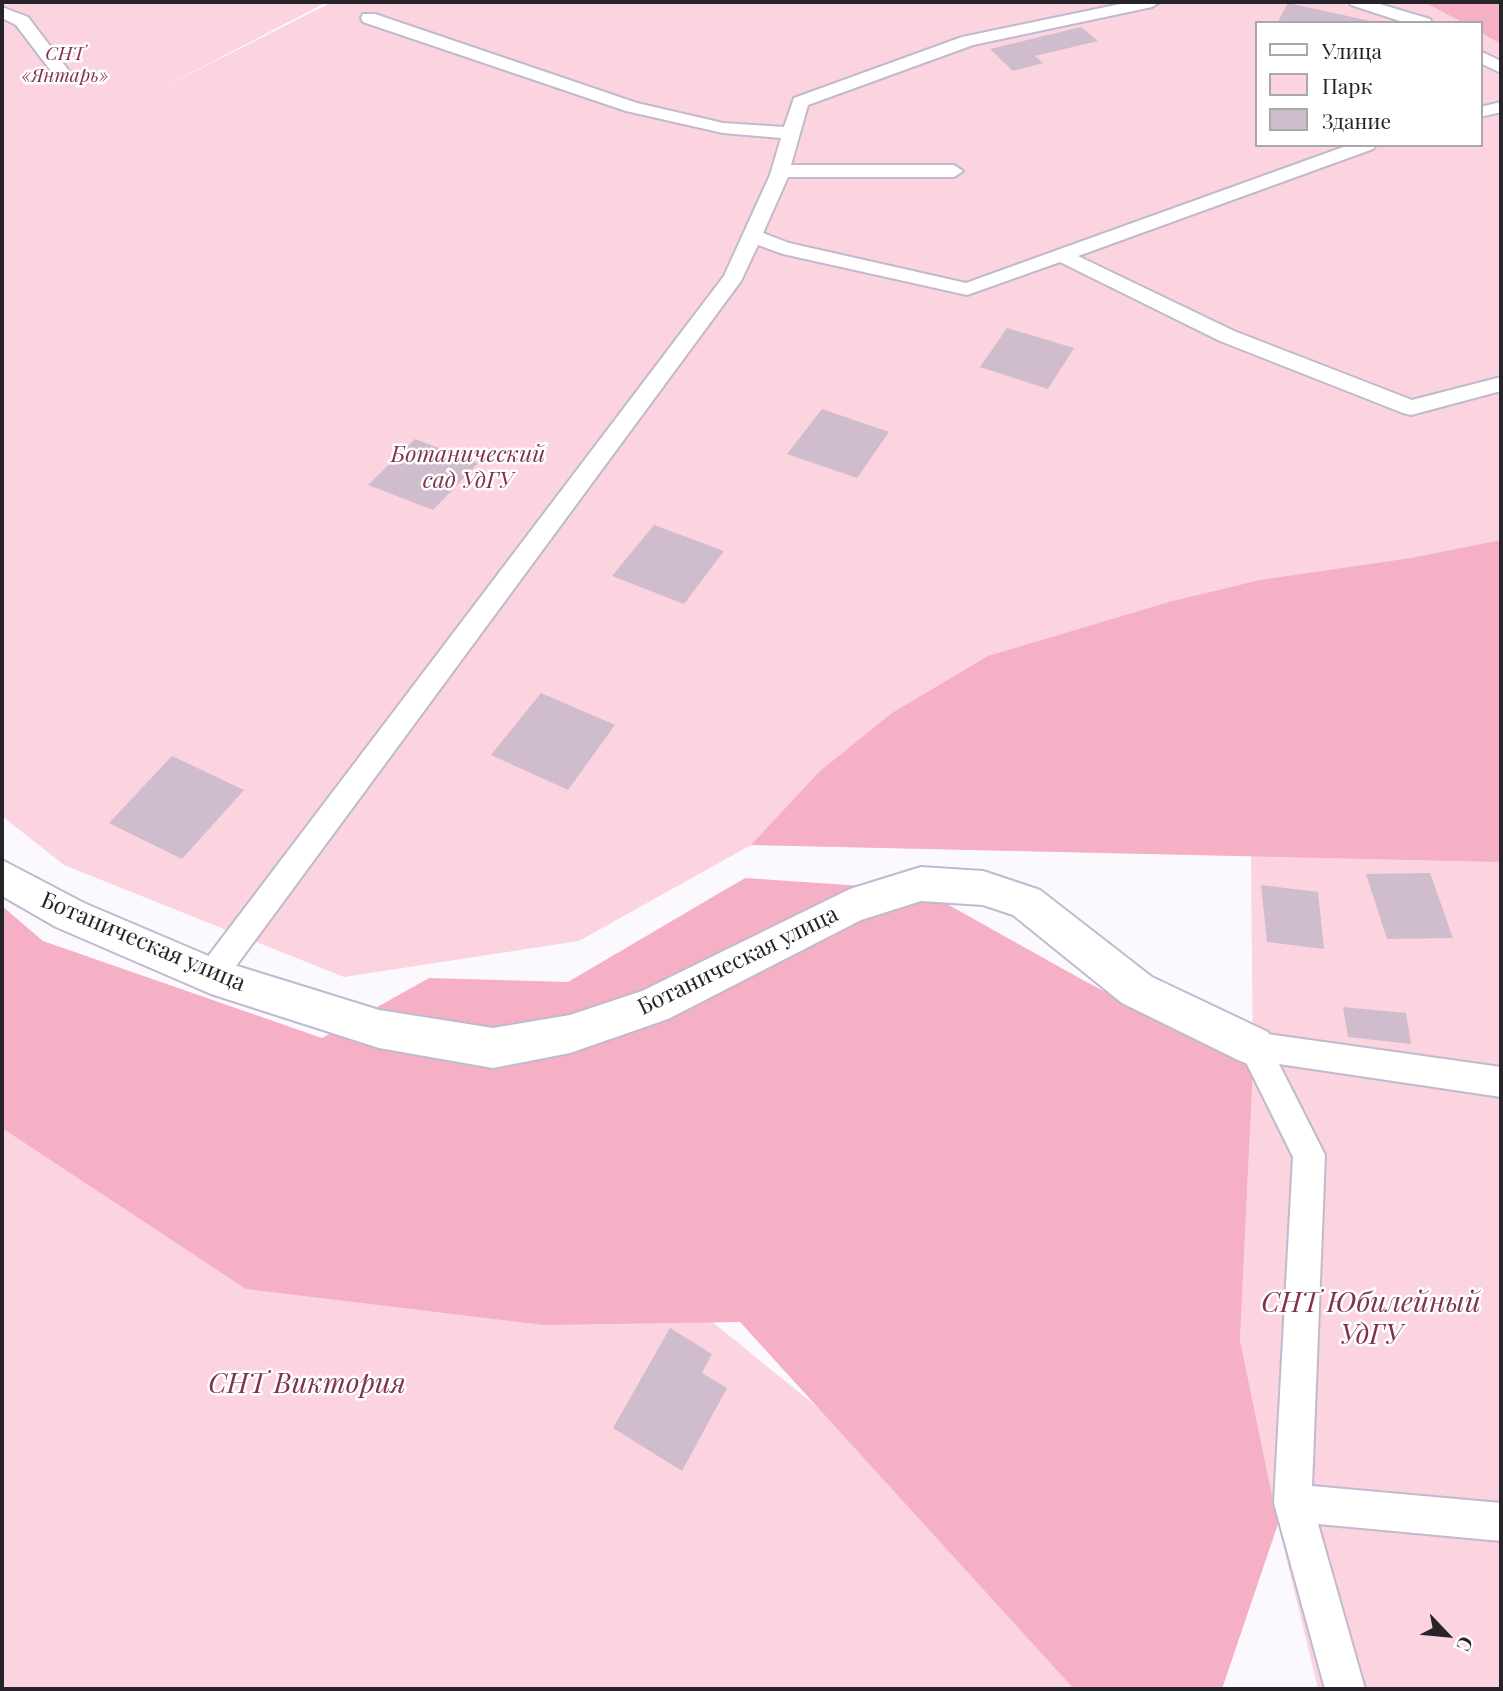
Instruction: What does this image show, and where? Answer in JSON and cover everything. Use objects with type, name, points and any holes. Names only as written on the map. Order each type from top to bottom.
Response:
[{"type":"street","name":"Ботаническая улица","points":[[2,877],[70,915],[211,976],[379,1029],[493,1048],[570,1034],[653,1006],[850,906],[920,884],[983,888],[1026,902],[1137,990],[1253,1046]]},
{"type":"lane","points":[[211,976],[734,277],[780,172],[800,102],[968,41],[1152,2]]},
{"type":"lane","points":[[1357,2],[1418,21]]},
{"type":"lane","points":[[2,12],[22,21],[60,71]]},
{"type":"lane","points":[[369,18],[632,107],[723,128],[792,133]]},
{"type":"lane","points":[[1482,57],[1501,68]]},
{"type":"lane","points":[[1482,112],[1501,107]]},
{"type":"lane","points":[[752,236],[783,248],[967,289],[1361,147]]},
{"type":"lane","points":[[780,172],[954,171]]},
{"type":"lane","points":[[1060,255],[1227,336],[1411,408],[1501,384]]},
{"type":"lane","points":[[1253,1046],[1501,1082]]},
{"type":"lane","points":[[1253,1046],[1309,1155],[1293,1503],[1345,1689]]},
{"type":"lane","points":[[1293,1503],[1501,1522]]},
{"type":"green space","name":"Ботанический сад УдГУ","points":[[2,2],[327,2],[156,91],[332,2],[1501,2],[1501,1689],[1318,1689],[1278,1524],[1240,1340],[1253,1069],[1251,856],[751,845],[579,941],[344,977],[64,865],[2,816]]},
{"type":"green space","name":"СНТ Виктория","points":[[2,918],[107,994],[425,1089],[1165,1689],[2,1689]]},
{"type":"shaded area","points":[[1424,2],[1501,2],[1501,44],[1482,33],[1482,21],[1460,21]]},
{"type":"shaded area","points":[[1501,540],[1501,862],[751,845],[820,771],[892,713],[988,656],[1169,602],[1260,580],[1411,558]]},
{"type":"shaded area","points":[[745,878],[922,890],[1081,979],[1253,1069],[1240,1340],[1278,1524],[1222,1689],[1074,1689],[740,1322],[544,1325],[246,1289],[2,1128],[2,906],[43,941],[322,1038],[429,978],[568,982]]},
{"type":"building","points":[[1288,3],[1370,21],[1278,21]]},
{"type":"building","points":[[1081,27],[1098,41],[1035,56],[1043,63],[1013,71],[990,49]]},
{"type":"building","points":[[1007,328],[1074,348],[1048,389],[980,367]]},
{"type":"building","points":[[822,409],[889,432],[857,478],[787,454]]},
{"type":"building","points":[[415,439],[478,463],[433,510],[368,485]]},
{"type":"building","points":[[654,525],[724,551],[684,604],[612,576]]},
{"type":"building","points":[[541,693],[615,725],[568,790],[491,755]]},
{"type":"building","points":[[172,756],[244,790],[182,859],[109,823]]},
{"type":"building","points":[[1430,873],[1453,938],[1387,939],[1366,874]]},
{"type":"building","points":[[1261,885],[1318,892],[1324,949],[1267,942]]},
{"type":"building","points":[[1343,1007],[1406,1013],[1411,1044],[1348,1037]]},
{"type":"building","points":[[670,1328],[712,1354],[702,1373],[727,1388],[682,1471],[613,1428]]},
{"type":"park label","name":"СНТ «Янтарь»","points":[[65,65]]},
{"type":"park label","name":"СНТ Юбилейный УдГУ","points":[[1371,1319]]}]
